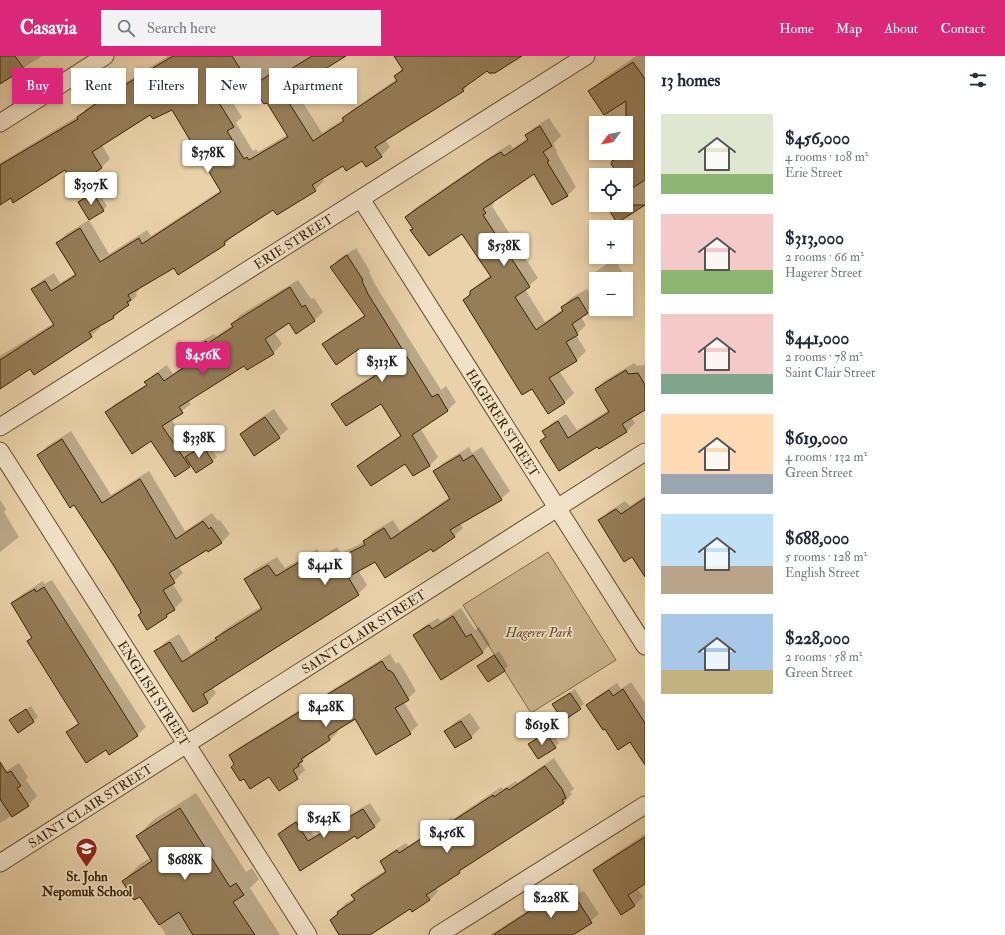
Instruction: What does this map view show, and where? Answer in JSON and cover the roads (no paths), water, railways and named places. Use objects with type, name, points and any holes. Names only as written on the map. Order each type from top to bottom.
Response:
[{"type":"street","points":[[0,123],[105,56]]},
{"type":"street","name":"ERIE STREET","points":[[0,427],[586,56]]},
{"type":"street","name":"HAGERER STREET","points":[[361,199],[645,646]]},
{"type":"street","name":"ENGLISH STREET","points":[[0,451],[308,935]]},
{"type":"street","name":"SAINT CLAIR STREET","points":[[0,863],[645,452]]},
{"type":"street","points":[[438,935],[645,805]]},
{"type":"place","name":"St. John Nepomuk School","points":[[87,868]]},
{"type":"park label","name":"Hagerer Park","points":[[539,632]]}]
